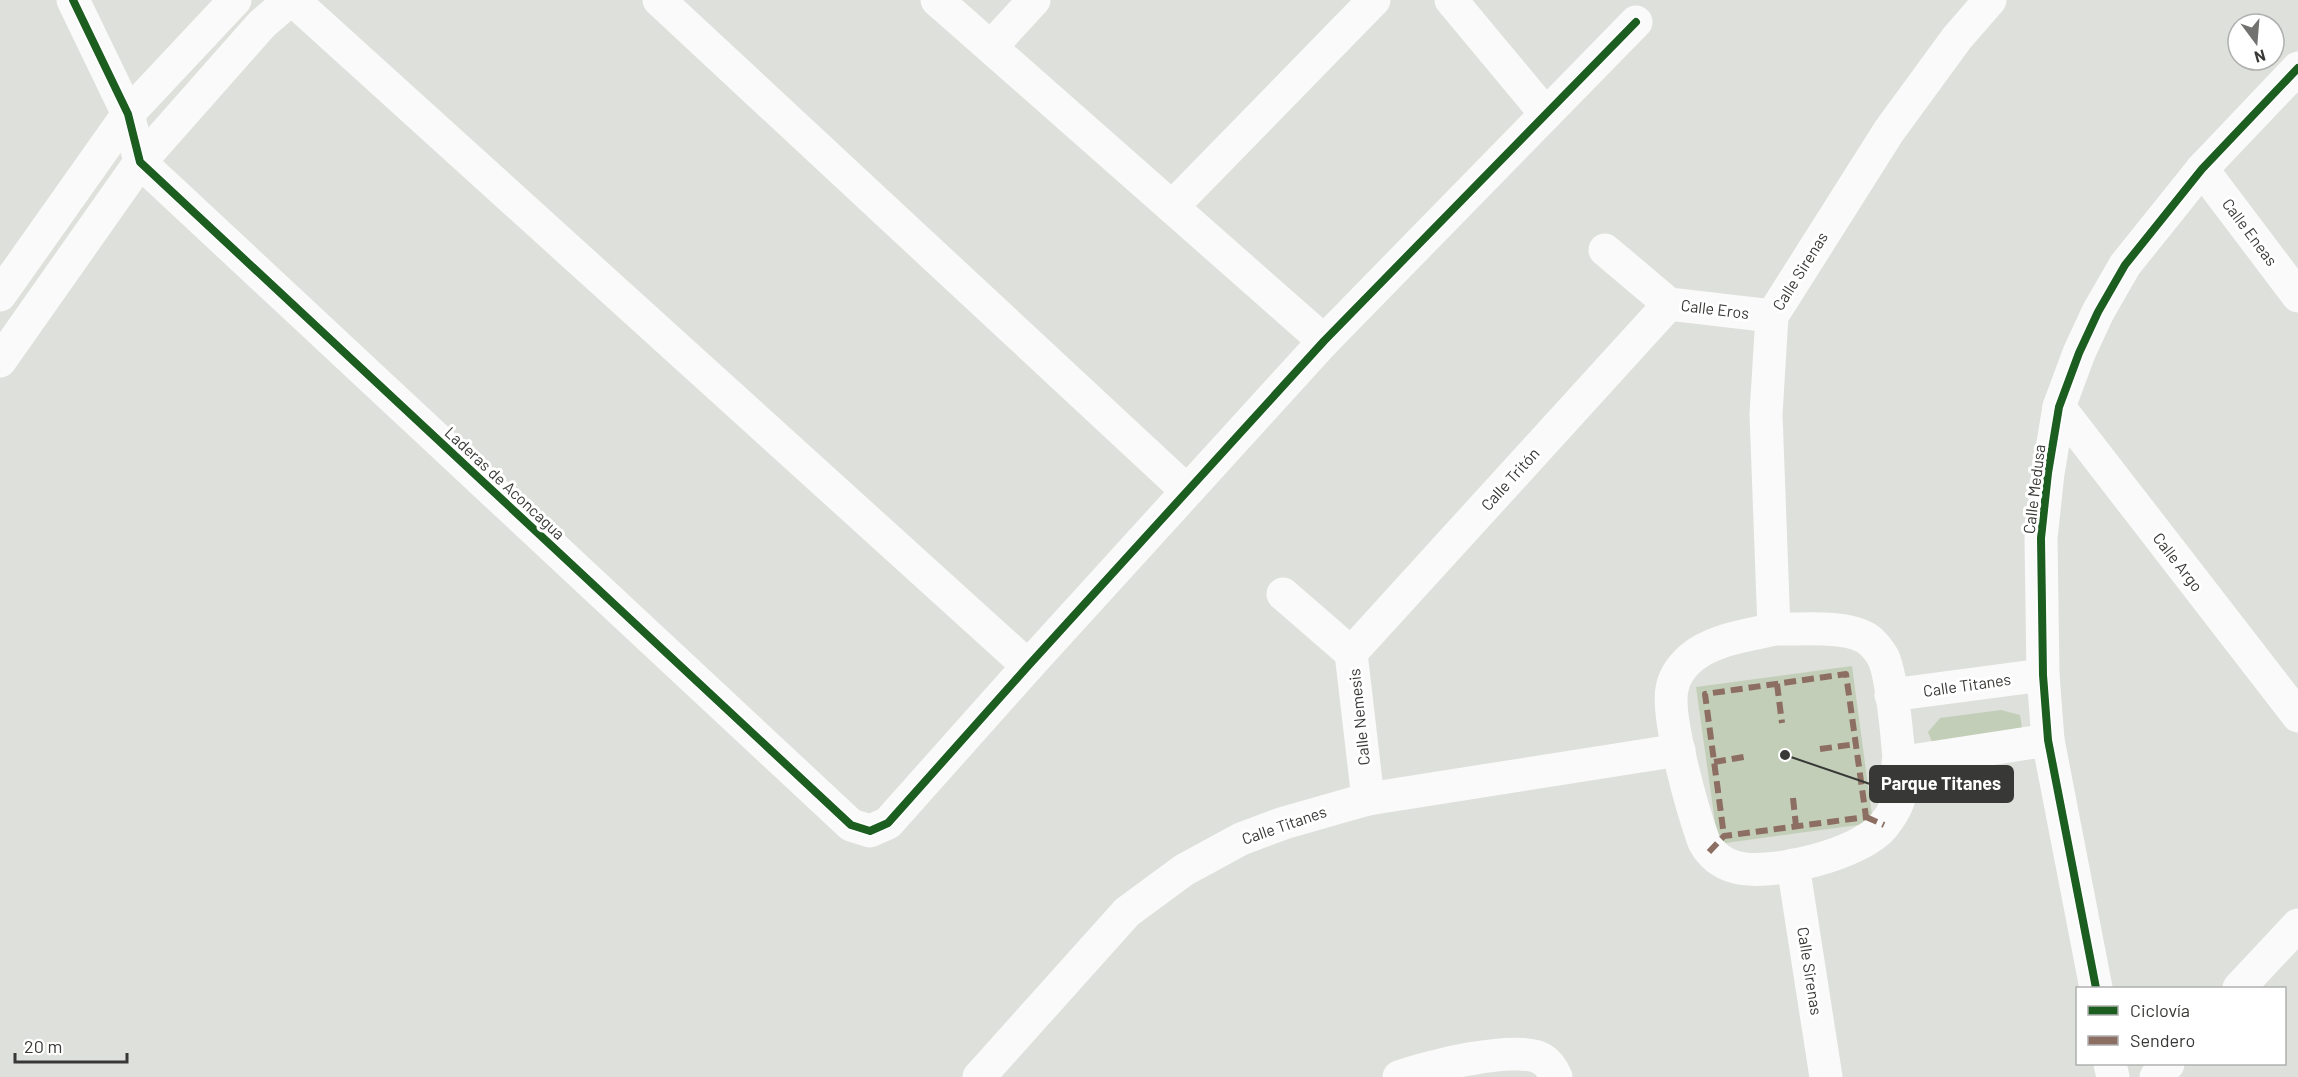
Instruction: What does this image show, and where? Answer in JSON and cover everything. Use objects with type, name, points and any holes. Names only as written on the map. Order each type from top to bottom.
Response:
[{"type":"street","points":[[73,0],[128,114],[140,162]]},
{"type":"street","points":[[0,295],[128,114],[235,0]]},
{"type":"street","points":[[0,361],[140,162],[254,12],[292,0],[1028,666],[1324,341],[1636,22]]},
{"type":"street","points":[[659,0],[1187,491]]},
{"type":"street","points":[[937,0],[1324,341]]},
{"type":"street","points":[[991,47],[1034,0]]},
{"type":"street","points":[[1172,207],[1374,0]]},
{"type":"street","points":[[1451,0],[1546,114]]},
{"type":"street","name":"Calle Sirenas","points":[[1774,629],[1766,414],[1772,316],[1889,131],[1957,38],[1990,0]]},
{"type":"street","name":"Calle Medusa","points":[[2096,987],[2048,740],[2043,675],[2041,538],[2048,473],[2059,407],[2079,353],[2098,312],[2125,265],[2202,169],[2298,68]]},
{"type":"street","name":"Laderas de Aconcagua","points":[[140,162],[851,825],[870,831],[888,823],[1028,666]]},
{"type":"street","name":"Calle Eneas","points":[[2202,169],[2298,296]]},
{"type":"street","name":"Calle Eros","points":[[1605,250],[1669,304],[1772,316]]},
{"type":"street","name":"Calle Tritón","points":[[1352,653],[1669,304]]},
{"type":"street","name":"Calle Argo","points":[[2059,407],[2298,716]]},
{"type":"street","name":"Calle Nemesis","points":[[1283,594],[1352,653],[1368,799]]},
{"type":"street","points":[[1774,629],[1837,630],[1865,637],[1883,657],[1891,695],[1900,795],[1894,811],[1877,833],[1837,855],[1793,865],[1748,870],[1719,861],[1709,852],[1701,834],[1679,750],[1670,704],[1677,673],[1691,657],[1725,641],[1774,629]]},
{"type":"street","name":"Calle Titanes","points":[[1891,695],[2043,675]]},
{"type":"street","points":[[1898,763],[2048,740]]},
{"type":"street","name":"Calle Titanes","points":[[979,1077],[1127,912],[1184,870],[1242,839],[1284,822],[1368,799],[1679,750]]},
{"type":"street","name":"Calle Sirenas","points":[[1793,865],[1826,1077]]},
{"type":"street","points":[[2240,987],[2298,926]]},
{"type":"street","points":[[1398,1077],[1431,1066],[1520,1054],[1541,1058],[1553,1069],[1556,1077]]},
{"type":"street","points":[[2156,1077],[2167,1065]]},
{"type":"green space","points":[[1852,666],[1873,823],[1718,844],[1696,687]]},
{"type":"green space","points":[[2001,710],[2020,715],[2023,734],[1933,744],[1928,732],[1940,718]]},
{"type":"marked path","points":[[1709,852],[1724,836],[1866,817],[1846,674],[1705,694],[1724,836]]},
{"type":"marked path","points":[[1777,684],[1782,723]]},
{"type":"marked path","points":[[1820,749],[1856,744]]},
{"type":"marked path","points":[[1714,762],[1744,757]]},
{"type":"marked path","points":[[1793,798],[1796,826]]},
{"type":"marked path","points":[[1866,817],[1884,825]]},
{"type":"cycle path","points":[[73,0],[128,114],[140,162],[851,825],[870,831],[888,823],[1324,341],[1636,22]]},
{"type":"cycle path","points":[[2096,987],[2048,740],[2043,675],[2041,538],[2048,473],[2059,407],[2079,353],[2098,312],[2125,265],[2202,169],[2298,68]]},
{"type":"place","name":"Parque Titanes","points":[[1785,755]]}]
